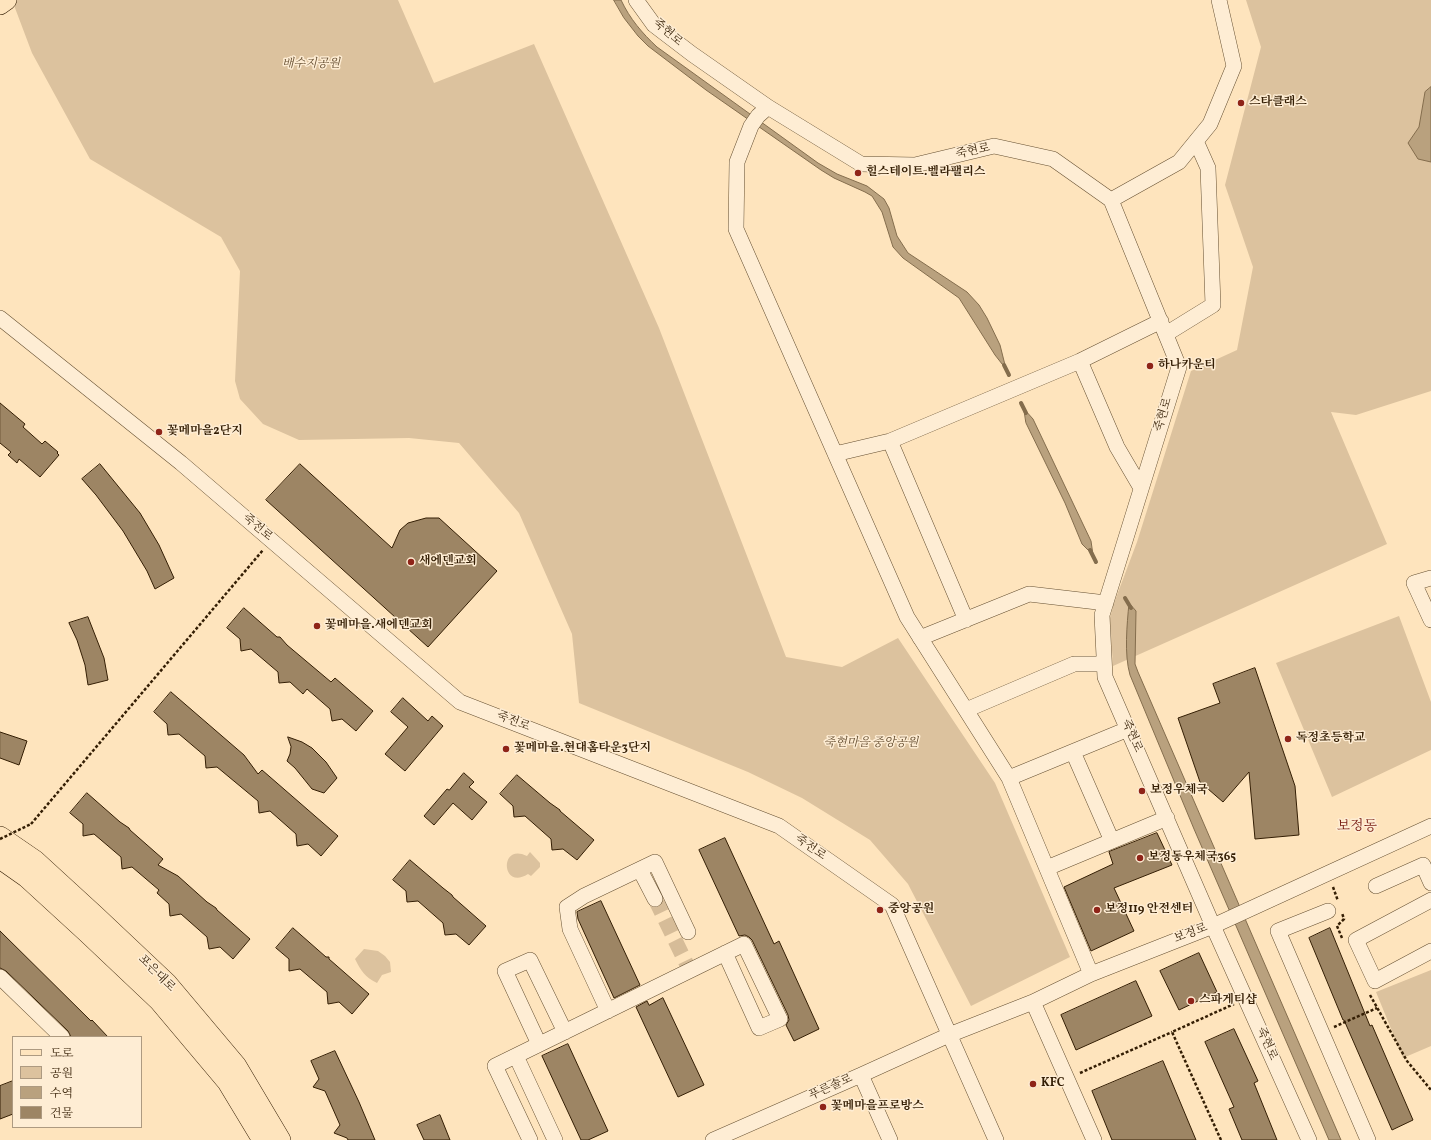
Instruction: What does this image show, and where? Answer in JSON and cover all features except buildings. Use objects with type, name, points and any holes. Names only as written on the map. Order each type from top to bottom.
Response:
[{"type":"highway","name":"포은대로","points":[[0,838],[35,861],[167,984],[236,1066],[280,1140]]},
{"type":"highway","name":"포은대로","points":[[0,858],[27,877],[159,1000],[228,1082],[263,1140]]},
{"type":"main road","points":[[0,4],[7,0]]},
{"type":"street","name":"죽현로","points":[[636,0],[654,25],[692,54],[759,116],[861,164],[915,165],[994,146],[1053,159],[1112,200],[1179,367],[1102,615],[1105,677],[1213,926],[1309,1140]]},
{"type":"street","points":[[1112,200],[1179,162],[1210,124],[1234,66],[1219,0]]},
{"type":"street","points":[[759,116],[736,162],[736,229],[907,617],[1009,778],[1091,974]]},
{"type":"street","points":[[835,454],[890,441],[1080,361],[1163,328],[1213,305],[1208,168],[1196,142]]},
{"type":"street","name":"죽전로","points":[[0,318],[181,463],[460,702],[779,826],[892,905],[996,1140]]},
{"type":"street","points":[[1080,361],[1117,447],[1141,488]]},
{"type":"street","points":[[890,441],[966,620]]},
{"type":"street","points":[[1431,578],[1414,583],[1431,620]]},
{"type":"street","points":[[920,638],[1029,594],[1106,603]]},
{"type":"street","points":[[966,710],[1074,664],[1104,664]]},
{"type":"street","points":[[1009,778],[1128,729]]},
{"type":"street","points":[[1073,752],[1112,841]]},
{"type":"street","points":[[1047,868],[1167,818]]},
{"type":"street","name":"보정로","points":[[949,1035],[1033,1002],[1091,974],[1213,926],[1431,826]]},
{"type":"street","points":[[608,1011],[570,929],[568,907],[584,896],[655,862],[688,932]]},
{"type":"street","points":[[1376,886],[1423,865],[1431,882]]},
{"type":"street","points":[[640,870],[655,899]]},
{"type":"street","points":[[1431,900],[1356,940],[1376,981],[1431,951]]},
{"type":"street","points":[[1328,911],[1278,931],[1368,1140]]},
{"type":"street","points":[[530,1140],[495,1066],[744,944],[780,1019],[759,1028],[725,954]]},
{"type":"street","points":[[539,1044],[505,971],[530,960],[564,1032]]},
{"type":"street","points":[[0,977],[61,1036]]},
{"type":"street","points":[[1033,1002],[1094,1140]]},
{"type":"street","name":"푸른솔로","points":[[713,1140],[949,1035]]},
{"type":"street","points":[[516,1056],[556,1140]]},
{"type":"street","points":[[861,1075],[890,1140]]},
{"type":"path","points":[[0,838],[31,824],[271,540]]},
{"type":"path","points":[[1068,1079],[1246,999]]},
{"type":"path","points":[[1321,1032],[1377,1008]]},
{"type":"path","points":[[1172,1032],[1221,1140]]},
{"type":"green space","points":[[12,0],[398,0],[434,83],[534,44],[659,328],[786,657],[842,667],[898,638],[995,783],[1070,957],[971,1006],[908,884],[870,840],[802,798],[748,772],[579,703],[572,634],[519,513],[459,443],[409,438],[299,440],[263,424],[240,399],[235,381],[240,271],[221,237],[90,159],[32,53]]},
{"type":"green space","points":[[1246,0],[1431,0],[1431,391],[1356,415],[1331,412],[1387,544],[1113,666],[1110,618],[1114,603],[1137,542],[1191,371],[1237,350],[1253,267],[1225,185],[1261,47]]},
{"type":"green space","points":[[1399,616],[1431,702],[1431,750],[1332,797],[1276,663]]},
{"type":"green space","points":[[530,852],[540,863],[540,867],[531,876],[528,874],[519,878],[508,872],[508,860],[512,855],[518,853],[527,856]]},
{"type":"green space","points":[[364,949],[378,951],[390,962],[391,972],[382,975],[377,983],[364,973],[355,959]]},
{"type":"green space","points":[[1431,970],[1431,1046],[1403,1058],[1376,992]]},
{"type":"water","points":[[614,0],[621,0],[637,25],[657,47],[818,163],[837,174],[867,186],[884,199],[889,208],[897,236],[908,253],[967,292],[979,305],[1000,345],[1006,369],[995,355],[959,298],[903,258],[893,247],[882,212],[872,196],[834,178],[821,170],[706,90],[648,46],[624,18]]},
{"type":"water","points":[[1431,87],[1431,162],[1418,159],[1408,143],[1419,127],[1425,92]]},
{"type":"water","points":[[1024,409],[1033,419],[1091,541],[1093,555],[1082,544],[1065,503],[1026,423]]},
{"type":"water","points":[[1129,603],[1136,611],[1135,664],[1138,672],[1341,1140],[1329,1140],[1194,829],[1130,675],[1127,658]]},
{"type":"waterway","points":[[1004,365],[1009,375]]},
{"type":"waterway","points":[[1021,403],[1026,413]]},
{"type":"waterway","points":[[1090,550],[1096,562]]},
{"type":"waterway","points":[[1125,598],[1131,608]]},
{"type":"tunnel","points":[[655,899],[690,971]]},
{"type":"place","name":"스타클래스","points":[[1241,103]]},
{"type":"place","name":"힐스테이트.벨라팰리스","points":[[858,173]]},
{"type":"place","name":"하나카운티","points":[[1150,366]]},
{"type":"place","name":"꽃메마을2단지","points":[[159,432]]},
{"type":"place","name":"새에덴교회","points":[[411,562]]},
{"type":"place","name":"꽃메마을.새에덴교회","points":[[317,626]]},
{"type":"place","name":"독정초등학교","points":[[1288,739]]},
{"type":"place","name":"꽃메마을.현대홈타운3단지","points":[[506,749]]},
{"type":"place","name":"보정우체국","points":[[1142,791]]},
{"type":"place","name":"보정동우체국365","points":[[1140,858]]},
{"type":"place","name":"중앙공원","points":[[880,910]]},
{"type":"place","name":"보정119 안전센터","points":[[1097,910]]},
{"type":"place","name":"스파게티샵","points":[[1191,1001]]},
{"type":"place","name":"KFC","points":[[1033,1084]]},
{"type":"place","name":"꽃메마을프로방스","points":[[823,1107]]},
{"type":"district","name":"보정동","points":[[1357,827]]},
{"type":"park label","name":"배수지공원","points":[[311,65]]},
{"type":"park label","name":"죽현마을 중앙공원","points":[[871,744]]}]
